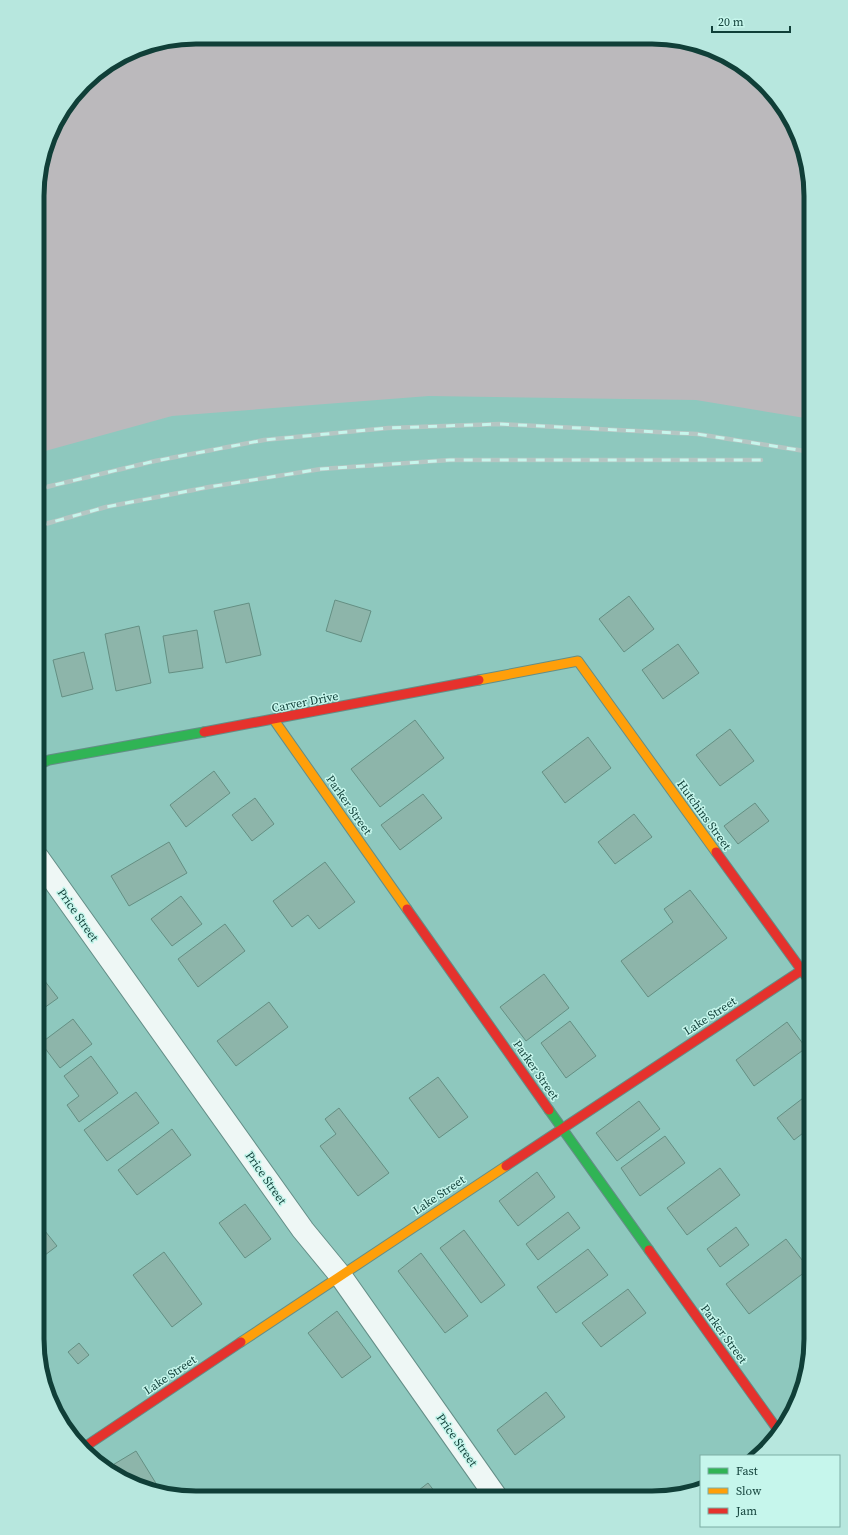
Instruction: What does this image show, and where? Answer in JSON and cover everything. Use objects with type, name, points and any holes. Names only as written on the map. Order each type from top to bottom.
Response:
[{"type":"street","name":"Carver Drive","points":[[44,762],[49,760],[274,720],[578,661]]},
{"type":"street","name":"Hutchins Street","points":[[578,661],[804,974]]},
{"type":"street","name":"Parker Street","points":[[274,720],[562,1128],[776,1427]]},
{"type":"street","name":"Price Street","points":[[44,866],[303,1230],[340,1275],[492,1491]]},
{"type":"street","name":"Lake Street","points":[[88,1445],[340,1275],[804,968]]},
{"type":"shaded area","points":[[186,44],[662,44],[701,52],[728,64],[745,75],[773,103],[784,120],[796,147],[804,186],[804,418],[696,400],[429,396],[172,416],[44,451],[45,176],[52,147],[64,120],[75,103],[103,75],[120,64],[147,52]]},
{"type":"building","points":[[629,596],[654,629],[624,652],[599,619]]},
{"type":"building","points":[[335,600],[371,611],[361,642],[326,631]]},
{"type":"building","points":[[249,603],[261,655],[226,663],[214,611]]},
{"type":"building","points":[[139,626],[151,683],[116,691],[105,634]]},
{"type":"building","points":[[197,630],[203,668],[169,673],[163,636]]},
{"type":"building","points":[[678,644],[699,673],[663,699],[642,670]]},
{"type":"building","points":[[84,652],[93,689],[62,697],[53,660]]},
{"type":"building","points":[[415,720],[444,758],[380,807],[351,769]]},
{"type":"building","points":[[730,729],[754,761],[720,786],[696,755]]},
{"type":"building","points":[[588,737],[611,768],[565,803],[542,772]]},
{"type":"building","points":[[214,771],[230,793],[186,827],[170,805]]},
{"type":"building","points":[[423,794],[442,818],[400,850],[381,825]]},
{"type":"building","points":[[255,798],[274,824],[252,841],[232,815]]},
{"type":"building","points":[[755,803],[769,821],[738,844],[724,826]]},
{"type":"building","points":[[634,814],[652,837],[615,864],[598,842]]},
{"type":"building","points":[[169,842],[187,873],[129,906],[111,876]]},
{"type":"building","points":[[325,862],[355,902],[319,929],[308,915],[292,927],[273,901]]},
{"type":"building","points":[[690,890],[727,938],[648,997],[621,961],[673,922],[664,909]]},
{"type":"building","points":[[181,896],[202,924],[172,946],[151,919]]},
{"type":"building","points":[[225,924],[245,951],[198,987],[178,959]]},
{"type":"building","points":[[544,974],[569,1008],[526,1041],[500,1007]]},
{"type":"building","points":[[44,980],[58,998],[44,1008]]},
{"type":"building","points":[[269,1002],[288,1027],[236,1066],[217,1041]]},
{"type":"building","points":[[73,1019],[92,1044],[60,1068],[44,1047],[44,1041]]},
{"type":"building","points":[[570,1021],[596,1056],[566,1078],[541,1043]]},
{"type":"building","points":[[787,1022],[804,1045],[804,1049],[754,1086],[736,1060]]},
{"type":"building","points":[[91,1056],[118,1093],[79,1122],[67,1105],[79,1096],[64,1076]]},
{"type":"building","points":[[438,1077],[468,1117],[439,1138],[409,1098]]},
{"type":"building","points":[[136,1092],[159,1123],[107,1161],[84,1130]]},
{"type":"building","points":[[804,1097],[804,1132],[794,1140],[777,1118]]},
{"type":"building","points":[[639,1101],[660,1129],[617,1161],[596,1133]]},
{"type":"building","points":[[339,1108],[389,1173],[358,1196],[320,1146],[336,1134],[325,1119]]},
{"type":"building","points":[[172,1129],[191,1155],[137,1195],[118,1170]]},
{"type":"building","points":[[665,1136],[685,1163],[640,1196],[621,1168]]},
{"type":"building","points":[[720,1168],[740,1195],[687,1235],[667,1208]]},
{"type":"building","points":[[537,1172],[555,1197],[518,1226],[499,1201]]},
{"type":"building","points":[[245,1204],[271,1239],[245,1258],[219,1223]]},
{"type":"building","points":[[568,1212],[580,1228],[538,1260],[526,1244]]},
{"type":"building","points":[[736,1227],[749,1245],[720,1267],[707,1249]]},
{"type":"building","points":[[44,1230],[57,1246],[44,1256]]},
{"type":"building","points":[[464,1230],[505,1285],[481,1303],[440,1248]]},
{"type":"building","points":[[786,1239],[804,1262],[804,1273],[749,1314],[726,1284]]},
{"type":"building","points":[[588,1249],[608,1275],[556,1313],[537,1287]]},
{"type":"building","points":[[164,1252],[202,1304],[172,1327],[133,1275]]},
{"type":"building","points":[[421,1253],[468,1316],[445,1333],[398,1271]]},
{"type":"building","points":[[628,1289],[646,1313],[601,1347],[582,1323]]},
{"type":"building","points":[[337,1311],[371,1357],[342,1378],[308,1333]]},
{"type":"building","points":[[79,1343],[89,1355],[78,1364],[68,1352]]},
{"type":"building","points":[[546,1392],[565,1417],[515,1455],[497,1430]]},
{"type":"building","points":[[136,1451],[157,1485],[147,1483],[120,1471],[112,1465]]},
{"type":"building","points":[[428,1483],[434,1491],[418,1491]]},
{"type":"railway","points":[[44,488],[155,461],[264,440],[388,428],[500,424],[697,434],[804,451]]},
{"type":"railway","points":[[44,524],[106,507],[209,487],[321,469],[450,460],[761,460]]},
{"type":"traffic: fast","points":[[44,762],[49,760],[204,732]]},
{"type":"traffic: fast","points":[[549,1110],[649,1250]]},
{"type":"traffic: slow","points":[[479,680],[578,661],[716,852]]},
{"type":"traffic: slow","points":[[274,720],[407,909]]},
{"type":"traffic: slow","points":[[241,1342],[506,1166]]},
{"type":"traffic: jam","points":[[204,732],[479,680]]},
{"type":"traffic: jam","points":[[716,852],[804,973]]},
{"type":"traffic: jam","points":[[407,909],[549,1110]]},
{"type":"traffic: jam","points":[[506,1166],[804,969]]},
{"type":"traffic: jam","points":[[649,1250],[776,1427]]},
{"type":"traffic: jam","points":[[88,1445],[241,1342]]}]
